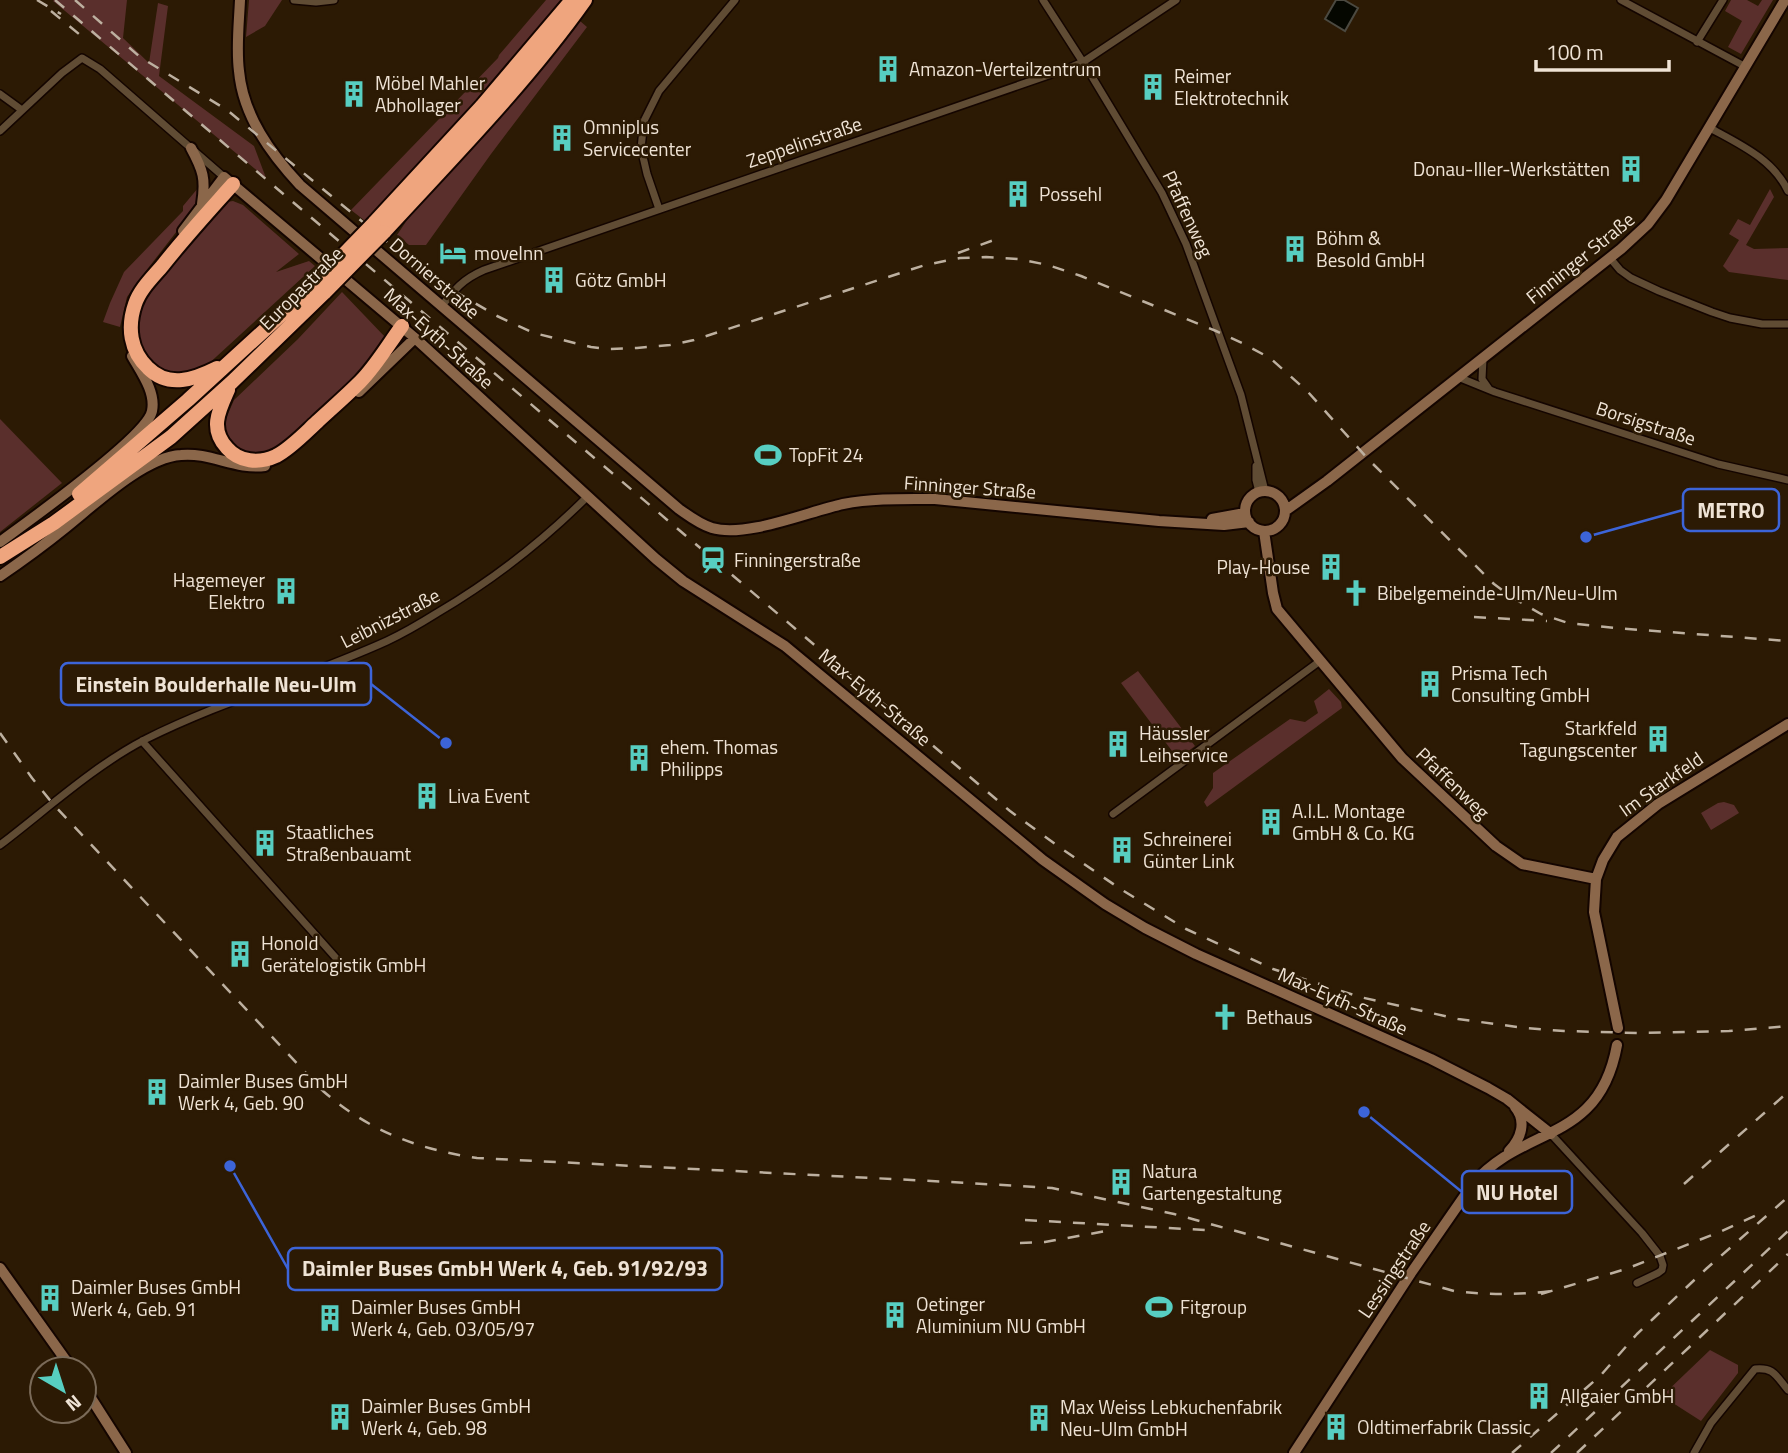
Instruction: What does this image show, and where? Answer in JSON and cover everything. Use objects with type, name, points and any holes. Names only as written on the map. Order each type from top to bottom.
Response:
[{"type":"highway","name":"Europastraße","points":[[0,556],[54,523],[171,437],[232,382],[379,227],[493,114],[555,42],[585,0]]},
{"type":"highway","points":[[555,42],[592,0]]},
{"type":"highway","name":"Europastraße","points":[[379,227],[569,3]]},
{"type":"highway","points":[[228,180],[145,286],[136,301],[132,316],[131,340],[140,360],[150,371],[175,381],[188,380],[231,362]]},
{"type":"highway","name":"Europastraße","points":[[0,556],[92,484],[320,288]]},
{"type":"highway","points":[[232,382],[218,411],[217,433],[221,441],[237,457],[251,461],[273,457],[305,434],[361,381],[402,327]]},
{"type":"highway","points":[[104,463],[170,416]]},
{"type":"highway","points":[[118,486],[171,437]]},
{"type":"street","name":"Dornierstraße","points":[[240,0],[238,71],[248,111],[263,138],[288,172],[441,307],[679,509],[704,525]]},
{"type":"street","points":[[294,0],[334,0]]},
{"type":"street","points":[[659,209],[643,160],[644,121],[661,88],[735,0]]},
{"type":"street","name":"Pfaffenweg","points":[[1043,0],[1162,193],[1186,244],[1241,395],[1262,492]]},
{"type":"street","name":"Zeppelinstraße","points":[[441,307],[470,276],[1069,68],[1083,62],[1177,0]]},
{"type":"street","points":[[1621,0],[1746,67]]},
{"type":"street","points":[[1697,41],[1723,0]]},
{"type":"street","name":"Finninger Straße","points":[[1267,530],[1281,523],[1284,508],[1327,481],[1638,235],[1658,212],[1785,0]]},
{"type":"street","name":"Max-Eyth-Straße","points":[[22,110],[82,58],[100,69],[415,338],[656,559],[683,581],[785,646],[1043,860],[1145,929],[1441,1064],[1507,1099],[1551,1134],[1660,1256],[1662,1269],[1637,1283]]},
{"type":"street","points":[[0,94],[22,110],[0,131]]},
{"type":"street","points":[[1710,128],[1759,157],[1776,173],[1788,191]]},
{"type":"street","points":[[191,148],[205,178],[201,208]]},
{"type":"street","points":[[0,542],[104,463],[149,420],[153,411],[150,390],[125,341],[130,299],[201,208],[228,180]]},
{"type":"street","points":[[1610,258],[1631,278],[1712,312],[1762,324],[1788,324]]},
{"type":"street","points":[[0,576],[118,486],[165,457],[197,455],[251,468],[276,463],[309,439],[415,338]]},
{"type":"street","points":[[1483,357],[1482,382],[1494,392]]},
{"type":"street","name":"Borsigstraße","points":[[1458,377],[1494,392],[1718,464],[1788,480]]},
{"type":"street","points":[[1267,530],[1257,529],[1247,518],[1246,508],[1250,499],[1262,492],[1278,496],[1284,508]]},
{"type":"street","name":"Leibnizstraße","points":[[0,845],[82,781],[142,741],[216,708],[316,671],[396,636],[458,601],[510,566],[588,496]]},
{"type":"street","name":"Finninger Straße","points":[[704,525],[720,530],[739,531],[844,504],[900,499],[961,500],[1224,525],[1247,518]]},
{"type":"street","name":"Pfaffenweg","points":[[1267,530],[1273,559],[1271,573],[1277,609],[1402,758],[1496,846],[1522,863],[1536,868],[1596,878]]},
{"type":"street","points":[[1113,814],[1320,661]]},
{"type":"street","name":"Im Starkfeld","points":[[1618,1028],[1594,912],[1596,878],[1603,860],[1617,837],[1640,817],[1681,788],[1788,724]]},
{"type":"street","points":[[142,741],[336,958]]},
{"type":"street","points":[[1551,1134],[1577,1118],[1598,1095],[1614,1062],[1617,1045]]},
{"type":"street","points":[[1496,1162],[1514,1146],[1522,1126],[1519,1112],[1507,1099]]},
{"type":"street","name":"Lessingstraße","points":[[1294,1453],[1411,1273],[1472,1185],[1496,1162],[1551,1134]]},
{"type":"street","points":[[0,1268],[62,1355]]},
{"type":"street","points":[[1694,1453],[1711,1423],[1755,1369],[1770,1370],[1788,1390]]},
{"type":"street","points":[[98,1409],[126,1453]]},
{"type":"shaded area","points":[[127,0],[123,38],[149,63],[158,3],[168,6],[159,76],[254,146],[266,178],[53,1]]},
{"type":"shaded area","points":[[249,0],[282,0],[265,26],[246,37]]},
{"type":"shaded area","points":[[546,0],[563,0],[500,80],[369,224],[351,210],[498,58]]},
{"type":"shaded area","points":[[1336,0],[1344,0],[1358,8],[1345,31],[1325,19]]},
{"type":"shaded area","points":[[1731,0],[1747,0],[1758,6],[1762,0],[1773,0],[1741,54],[1728,47],[1742,21],[1725,11]]},
{"type":"shaded area","points":[[580,21],[587,27],[426,245],[409,245],[397,235],[409,217],[478,142]]},
{"type":"shaded area","points":[[198,188],[196,203],[184,222],[127,297],[120,327],[103,322],[124,272],[183,211],[183,206]]},
{"type":"shaded area","points":[[1770,189],[1774,197],[1746,245],[1754,249],[1788,248],[1788,280],[1729,272],[1723,266],[1739,240],[1729,234],[1738,219],[1750,225]]},
{"type":"shaded area","points":[[227,202],[243,205],[299,254],[276,272],[309,261],[315,266],[204,368],[181,376],[159,370],[144,357],[135,326],[140,301],[208,220]]},
{"type":"shaded area","points":[[342,292],[386,338],[363,370],[312,421],[269,454],[242,454],[223,436],[224,423],[234,400],[298,339]]},
{"type":"shaded area","points":[[0,419],[62,483],[0,532]]},
{"type":"shaded area","points":[[1138,671],[1195,746],[1178,759],[1121,683]]},
{"type":"shaded area","points":[[1329,689],[1341,702],[1342,708],[1207,807],[1204,802],[1213,788],[1213,773],[1290,719],[1305,722],[1318,713],[1314,701]]},
{"type":"shaded area","points":[[1724,802],[1734,805],[1739,813],[1711,830],[1701,813]]},
{"type":"shaded area","points":[[1710,1350],[1738,1365],[1738,1373],[1701,1421],[1662,1396]]},
{"type":"railway","points":[[37,0],[61,14]]},
{"type":"railway","points":[[55,0],[1010,811],[1122,890],[1186,929],[1273,969],[1360,997],[1458,1019],[1525,1028],[1637,1033],[1729,1031],[1788,1026]]},
{"type":"railway","points":[[75,0],[140,57],[227,110],[415,265],[497,316],[534,333],[609,349],[670,345],[694,340],[925,265],[960,258],[986,257],[1018,259],[1048,265],[1216,331],[1270,358],[1308,392],[1369,460],[1494,584],[1541,614],[1568,623],[1788,641]]},
{"type":"railway","points":[[51,11],[79,34]]},
{"type":"railway","points":[[958,253],[994,240]]},
{"type":"railway","points":[[1474,617],[1547,621]]},
{"type":"railway","points":[[0,733],[53,804],[323,1091],[358,1117],[414,1143],[477,1158],[1052,1188],[1174,1214],[1454,1291],[1502,1294],[1551,1291]]},
{"type":"railway","points":[[1684,1184],[1788,1092]]},
{"type":"railway","points":[[1512,1453],[1601,1375],[1637,1334],[1788,1197]]},
{"type":"railway","points":[[1541,1294],[1626,1269],[1761,1213]]},
{"type":"railway","points":[[1025,1220],[1205,1230]]},
{"type":"railway","points":[[1020,1243],[1045,1242],[1106,1231]]},
{"type":"railway","points":[[1551,1453],[1788,1231]]},
{"type":"railway","points":[[1577,1453],[1788,1254]]},
{"type":"place","name":"Amazon-Verteilzentrum","points":[[888,69]]},
{"type":"place","name":"Reimer Elektrotechnik","points":[[1153,87]]},
{"type":"place","name":"Möbel Mahler Abhollager","points":[[354,94]]},
{"type":"place","name":"Omniplus Servicecenter","points":[[562,138]]},
{"type":"place","name":"Donau-Iller-Werkstätten","points":[[1631,169]]},
{"type":"place","name":"Possehl","points":[[1018,194]]},
{"type":"place","name":"Böhm & Besold GmbH","points":[[1295,249]]},
{"type":"place","name":"moveInn","points":[[453,253]]},
{"type":"place","name":"Götz GmbH","points":[[554,280]]},
{"type":"place","name":"TopFit 24","points":[[768,455]]},
{"type":"place","name":"METRO","points":[[1586,537]]},
{"type":"place","name":"Finningerstraße","points":[[713,560]]},
{"type":"place","name":"Play-House","points":[[1331,567]]},
{"type":"place","name":"Hagemeyer Elektro","points":[[286,591]]},
{"type":"place","name":"Bibelgemeinde-Ulm/Neu-Ulm","points":[[1356,593]]},
{"type":"place","name":"Prisma Tech Consulting GmbH","points":[[1430,684]]},
{"type":"place","name":"Starkfeld Tagungscenter","points":[[1658,739]]},
{"type":"place","name":"Einstein Boulderhalle Neu-Ulm","points":[[446,743]]},
{"type":"place","name":"Häussler Leihservice","points":[[1118,744]]},
{"type":"place","name":"ehem. Thomas Philipps","points":[[639,758]]},
{"type":"place","name":"Liva Event","points":[[427,796]]},
{"type":"place","name":"A.I.L. Montage GmbH & Co. KG","points":[[1271,822]]},
{"type":"place","name":"Staatliches Straßenbauamt","points":[[265,843]]},
{"type":"place","name":"Schreinerei Günter Link","points":[[1122,850]]},
{"type":"place","name":"Honold Gerätelogistik GmbH","points":[[240,954]]},
{"type":"place","name":"Bethaus","points":[[1225,1017]]},
{"type":"place","name":"Daimler Buses GmbH Werk 4, Geb. 90","points":[[157,1092]]},
{"type":"place","name":"NU Hotel","points":[[1364,1112]]},
{"type":"place","name":"Daimler Buses GmbH Werk 4, Geb. 91/92/93","points":[[230,1166]]},
{"type":"place","name":"Natura Gartengestaltung","points":[[1121,1182]]},
{"type":"place","name":"Daimler Buses GmbH Werk 4, Geb. 91","points":[[50,1298]]},
{"type":"place","name":"Fitgroup","points":[[1159,1307]]},
{"type":"place","name":"Oetinger Aluminium NU GmbH","points":[[895,1315]]},
{"type":"place","name":"Daimler Buses GmbH Werk 4, Geb. 03/05/97","points":[[330,1318]]},
{"type":"place","name":"Allgaier GmbH","points":[[1539,1396]]},
{"type":"place","name":"Daimler Buses GmbH Werk 4, Geb. 98","points":[[340,1417]]},
{"type":"place","name":"Max Weiss Lebkuchenfabrik Neu-Ulm GmbH","points":[[1039,1418]]},
{"type":"place","name":"Oldtimerfabrik Classic","points":[[1336,1427]]}]
